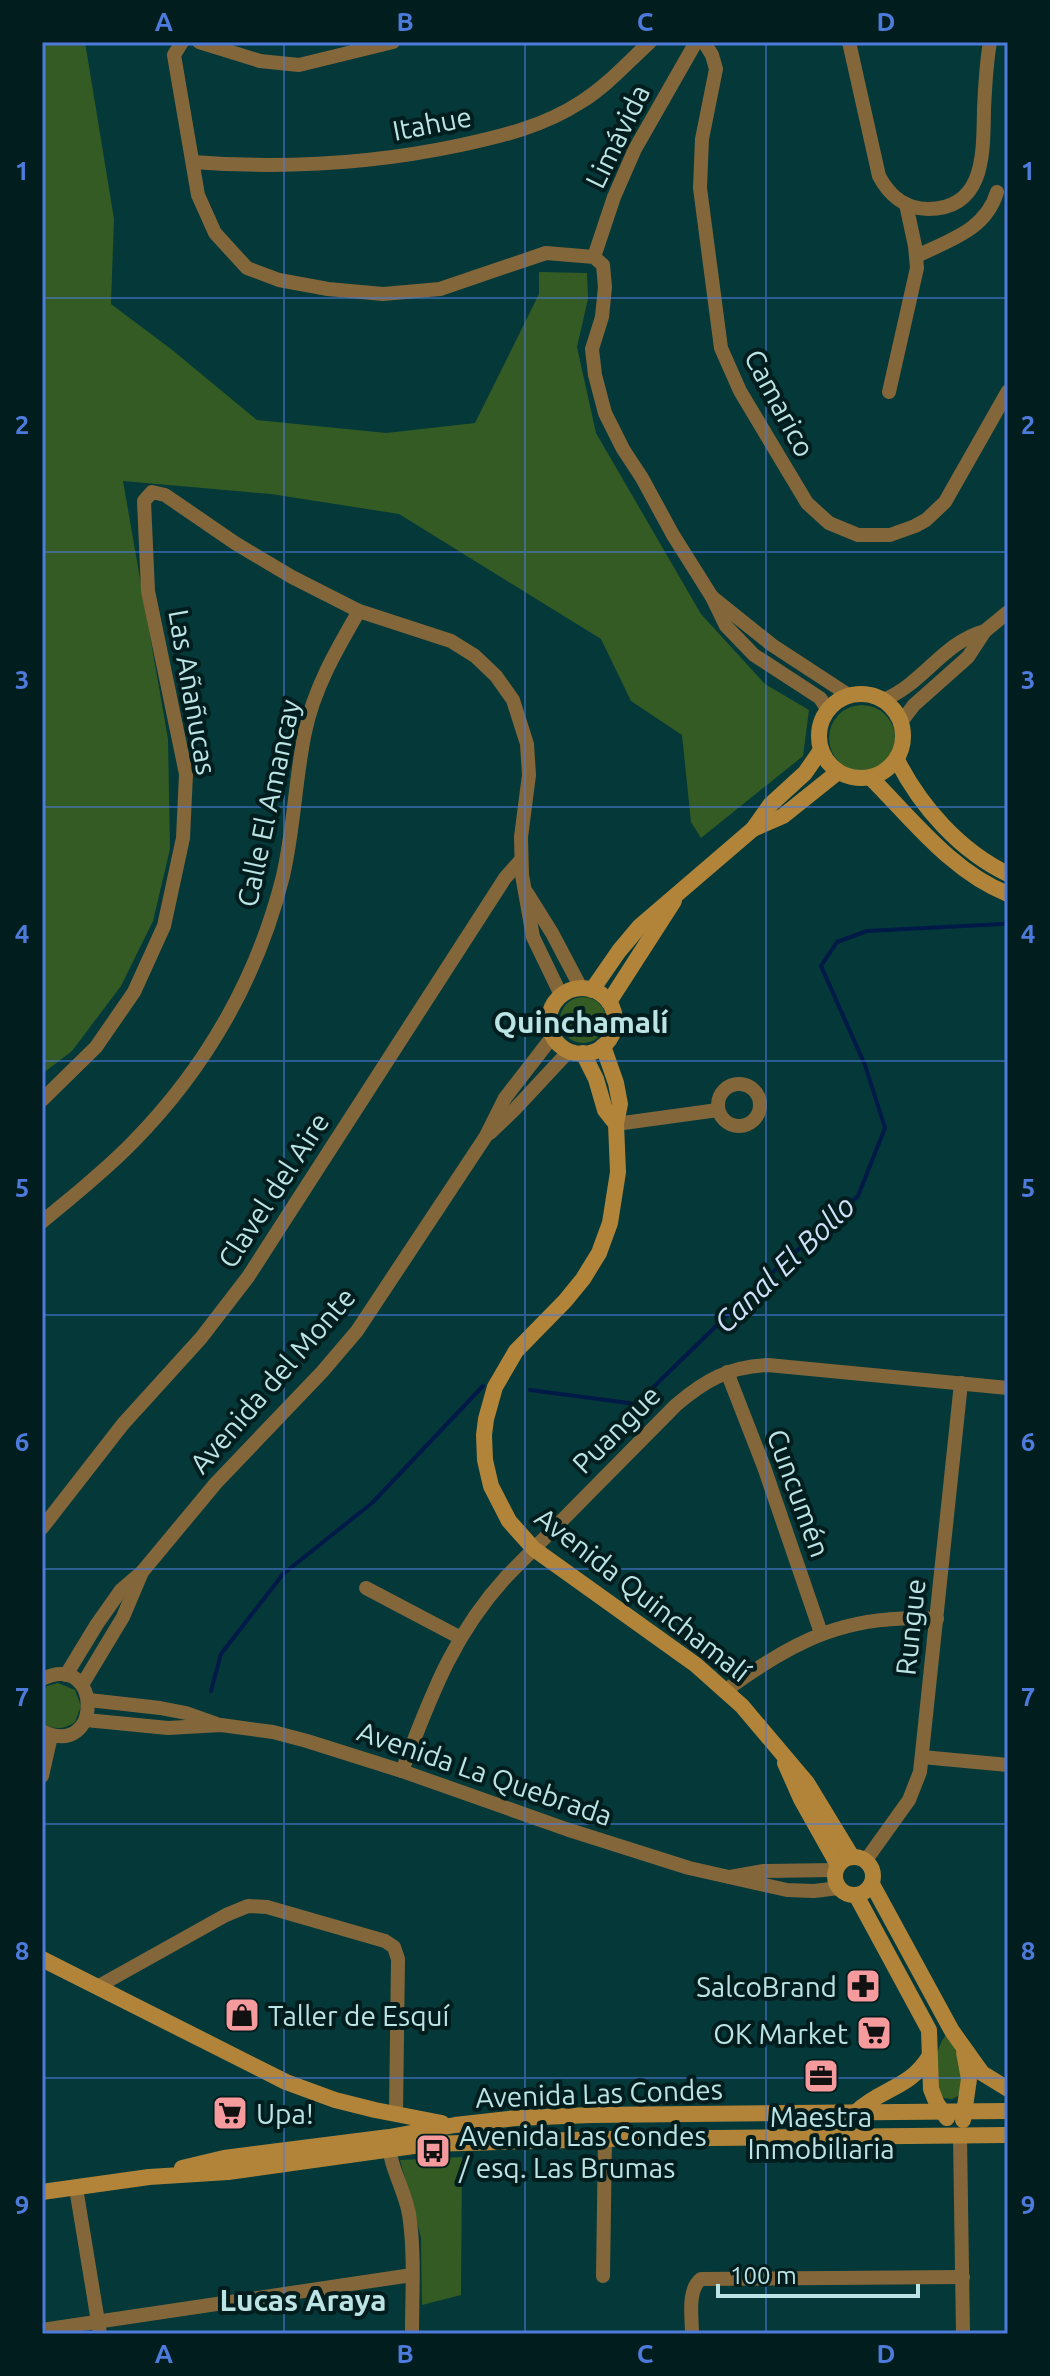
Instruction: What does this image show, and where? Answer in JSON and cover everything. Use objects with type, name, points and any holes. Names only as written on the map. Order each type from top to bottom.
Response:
[{"type":"street","points":[[182,42],[174,55],[198,195],[215,233],[247,268],[279,280],[383,294],[440,289],[546,253],[594,257],[603,265],[602,317],[592,349],[605,413],[623,449],[712,597],[726,626],[743,645],[820,698],[828,710]]},
{"type":"street","points":[[199,42],[260,61],[299,65],[393,42]]},
{"type":"street","name":"Itahue","points":[[193,162],[270,166],[348,163],[424,153],[504,135],[544,121],[581,103],[612,80],[650,42]]},
{"type":"street","name":"Limávida","points":[[594,257],[614,197],[635,149],[696,42]]},
{"type":"street","name":"Camarico","points":[[704,42],[716,69],[702,139],[700,188],[721,348],[740,391],[807,503],[829,523],[858,535],[890,535],[926,520],[945,502],[1008,391]]},
{"type":"street","points":[[849,42],[876,169],[884,185],[898,199],[923,209],[941,207],[959,199],[974,184],[982,164],[990,42]]},
{"type":"street","points":[[917,256],[977,225],[990,211],[997,192]]},
{"type":"street","points":[[889,392],[915,279],[917,256],[906,204]]},
{"type":"street","name":"Las Añañucas","points":[[42,1100],[96,1047],[134,992],[164,926],[183,838],[186,774],[148,591],[144,501],[152,492],[165,495],[279,570],[359,611]]},
{"type":"street","points":[[712,597],[782,652],[850,696]]},
{"type":"street","points":[[359,611],[451,641],[486,665],[505,688],[519,714],[529,759],[521,837],[525,889],[533,937],[561,995]]},
{"type":"street","name":"Calle El Amancay","points":[[42,1222],[154,1121],[194,1071],[235,1003],[260,949],[279,891],[310,713],[325,673],[359,611]]},
{"type":"street","points":[[901,722],[914,705],[968,657],[985,631],[1008,612]]},
{"type":"street","points":[[883,700],[900,691],[958,642],[985,631]]},
{"type":"street","points":[[870,695],[883,700],[894,709],[901,722],[903,745],[897,760],[871,778],[851,777],[838,772],[821,750],[820,729],[828,710],[850,696],[870,695]]},
{"type":"street","points":[[525,889],[586,989],[609,1002],[615,1025],[608,1040],[597,1050],[576,1052],[557,1042],[553,1036],[549,1018],[561,995],[586,989],[640,926],[753,829],[770,805],[805,773],[821,750]]},
{"type":"street","points":[[897,760],[912,787],[942,824],[974,854],[1007,873],[991,886]]},
{"type":"street","points":[[753,829],[783,816],[838,772]]},
{"type":"street","points":[[871,778],[950,857],[1008,894]]},
{"type":"street","name":"Clavel del Aire","points":[[42,1528],[114,1436],[201,1338],[248,1277],[505,878],[521,860]]},
{"type":"street","points":[[609,1002],[677,896]]},
{"type":"street","name":"Avenida del Monte","points":[[66,1675],[121,1590],[142,1572],[216,1483],[357,1331],[486,1136],[505,1098],[553,1036]]},
{"type":"street","name":"Avenida Quinchamalí","points":[[603,1046],[620,1098],[616,1124],[619,1155],[617,1190],[610,1223],[599,1253],[575,1290],[509,1361],[495,1387],[486,1419],[484,1448],[491,1486],[509,1521],[534,1549],[696,1665],[758,1723],[814,1793],[848,1863]]},
{"type":"street","name":"Avenida del Monte","points":[[486,1136],[576,1052]]},
{"type":"street","name":"Avenida Quinchamalí","points":[[576,1052],[596,1079],[605,1110],[616,1124]]},
{"type":"street","points":[[616,1124],[718,1110]]},
{"type":"street","name":"Puangue","points":[[402,1771],[459,1637],[495,1590],[676,1405],[704,1383],[740,1368],[768,1365],[1008,1388]]},
{"type":"street","name":"Cuncumén","points":[[727,1372],[764,1467],[821,1633]]},
{"type":"street","name":"Rungue","points":[[848,1863],[909,1800],[920,1772],[961,1383]]},
{"type":"street","name":"Avenida del Monte","points":[[82,1685],[123,1617],[142,1572]]},
{"type":"street","points":[[366,1588],[459,1637]]},
{"type":"street","points":[[726,1690],[770,1659],[821,1633],[877,1620],[937,1619]]},
{"type":"street","points":[[42,1776],[47,1734],[59,1736],[75,1732],[86,1720],[89,1700],[82,1685],[66,1675],[43,1676]]},
{"type":"street","name":"Avenida La Quebrada","points":[[89,1700],[173,1710],[221,1725],[273,1732],[307,1741],[656,1858],[750,1884],[787,1890],[839,1888]]},
{"type":"street","name":"Avenida La Quebrada","points":[[86,1720],[168,1728],[221,1725]]},
{"type":"street","points":[[922,1757],[1008,1765]]},
{"type":"street","points":[[872,1884],[862,1894],[848,1895],[836,1882],[848,1863],[873,1871],[872,1884],[952,2031],[982,2073],[1008,2089]]},
{"type":"street","name":"Avenida La Quebrada","points":[[730,1877],[848,1863]]},
{"type":"street","points":[[856,1895],[924,2018],[929,2030],[931,2089],[960,2136]]},
{"type":"street","points":[[97,1987],[226,1915],[248,1906],[267,1907],[385,1941],[394,1947],[398,1959],[396,2114]]},
{"type":"street","points":[[42,1959],[286,2082],[335,2100],[530,2141]]},
{"type":"street","points":[[856,2112],[911,2079],[930,2051],[933,2037],[938,2032],[952,2031]]},
{"type":"street","points":[[963,2047],[969,2079],[960,2136],[963,2334]]},
{"type":"street","name":"Avenida Las Condes","points":[[389,2143],[455,2125],[541,2116],[1008,2111]]},
{"type":"street","name":"Avenida Las Condes","points":[[42,2192],[149,2177],[224,2158],[389,2143],[1008,2135]]},
{"type":"street","points":[[603,2276],[605,2139]]},
{"type":"street","points":[[389,2143],[408,2211],[412,2239],[412,2334]]},
{"type":"street","points":[[76,2188],[99,2328]]},
{"type":"street","points":[[42,2330],[99,2328],[412,2275]]},
{"type":"street","points":[[692,2334],[692,2291],[697,2281],[705,2278],[963,2277]]},
{"type":"green space","points":[[42,42],[85,42],[114,219],[111,304],[257,420],[386,433],[475,423],[539,294],[539,272],[587,273],[588,299],[577,347],[596,433],[701,614],[765,684],[809,710],[803,756],[701,838],[691,822],[682,735],[631,701],[601,639],[399,514],[271,494],[123,481],[168,739],[170,849],[153,921],[121,986],[72,1051],[42,1074]]},
{"type":"green space","points":[[862,705],[885,715],[895,738],[885,761],[862,771],[839,761],[829,738],[839,715]]},
{"type":"green space","points":[[583,997],[599,1004],[606,1020],[599,1036],[583,1043],[567,1036],[560,1020],[567,1004]]},
{"type":"green space","points":[[58,1683],[75,1690],[81,1706],[75,1722],[58,1728],[42,1722],[42,1690]]},
{"type":"green space","points":[[947,2034],[962,2072],[961,2088],[958,2096],[952,2099],[944,2098],[940,2091],[935,2065],[942,2040]]},
{"type":"green space","points":[[462,2157],[461,2295],[422,2305],[421,2238],[400,2160]]},
{"type":"waterway","name":"Canal El Bollo","points":[[530,1390],[636,1404],[753,1290],[858,1196],[885,1128],[865,1065],[821,966],[837,942],[867,931],[1003,924],[1008,921]]},
{"type":"waterway","name":"Canal El Bollo","points":[[211,1691],[221,1654],[283,1574],[372,1503],[483,1386]]},
{"type":"place","name":"SalcoBrand","points":[[863,1986]]},
{"type":"place","name":"Taller de Esquí","points":[[242,2015]]},
{"type":"place","name":"OK Market","points":[[874,2033]]},
{"type":"place","name":"Maestra Inmobiliaria","points":[[821,2076]]},
{"type":"place","name":"Upa!","points":[[230,2113]]},
{"type":"place","name":"Avenida Las Condes / esq. Las Brumas","points":[[433,2151]]},
{"type":"district","name":"Quinchamalí","points":[[581,1022]]},
{"type":"district","name":"Lucas Araya","points":[[303,2300]]}]
